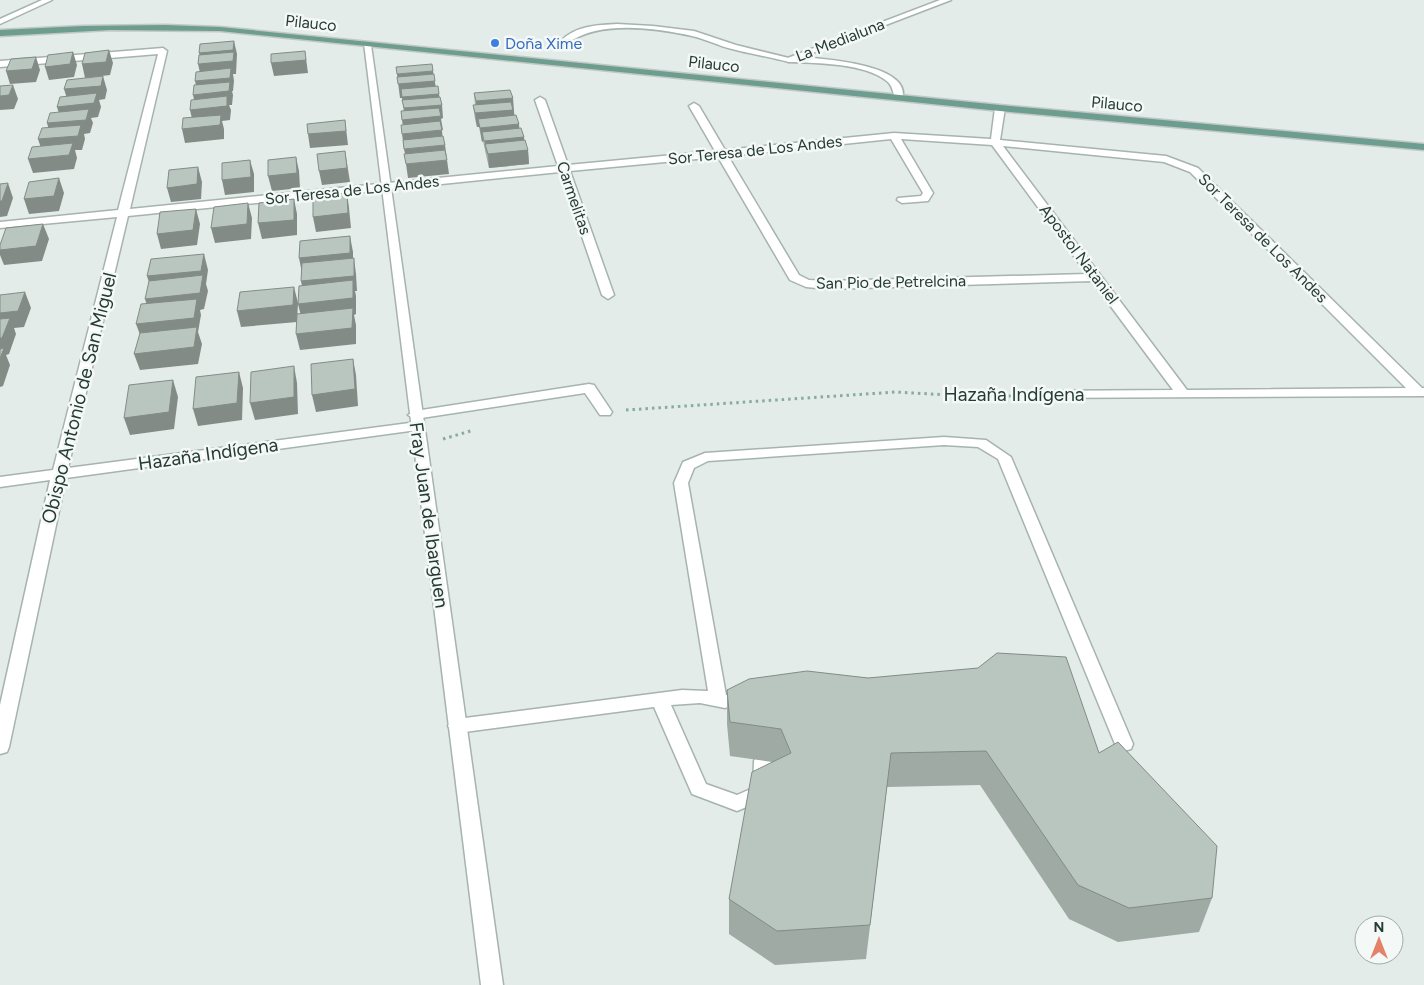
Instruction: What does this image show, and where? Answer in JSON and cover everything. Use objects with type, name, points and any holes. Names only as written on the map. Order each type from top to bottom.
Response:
[{"type":"main road","name":"Pilauco","points":[[0,33],[99,27],[191,27],[248,31],[367,45],[1000,108],[1424,147]]},
{"type":"street","points":[[0,22],[48,0]]},
{"type":"street","name":"La Medialuna","points":[[788,58],[947,0]]},
{"type":"street","points":[[565,41],[574,34],[592,28],[616,26],[653,28],[694,34],[734,48],[788,58]]},
{"type":"street","name":"Fray Juan de Ibarguen","points":[[367,45],[384,187],[492,985]]},
{"type":"street","name":"Obispo Antonio de San Miguel","points":[[0,64],[163,51],[59,474],[0,747]]},
{"type":"street","name":"La Medialuna","points":[[788,58],[840,63],[862,68],[889,78],[898,89],[899,98]]},
{"type":"street","name":"Carmelitas","points":[[540,100],[608,296]]},
{"type":"street","name":"San Pio de Petrelcina","points":[[694,106],[794,277],[806,283],[828,285],[1097,277]]},
{"type":"street","points":[[995,142],[1000,108]]},
{"type":"street","points":[[894,136],[928,193],[924,198],[902,200]]},
{"type":"street","name":"Sor Teresa de Los Andes","points":[[0,225],[894,136],[995,142],[1166,159],[1194,170],[1421,392]]},
{"type":"street","name":"Apostol Nataniel","points":[[995,142],[1183,394]]},
{"type":"street","name":"Hazaña Indígena","points":[[0,482],[416,420],[589,388],[605,412]]},
{"type":"street","name":"Hazaña Indígena","points":[[1034,395],[1421,392]]},
{"type":"street","points":[[718,698],[681,482],[688,465],[705,457],[944,441],[981,443],[1004,457],[1124,744]]},
{"type":"street","points":[[457,726],[700,696],[718,698],[741,709]]},
{"type":"street","points":[[660,700],[699,789],[737,803],[763,792],[762,761]]},
{"type":"path","name":"Hazaña Indígena","points":[[605,412],[896,392],[966,396],[1034,395]]},
{"type":"path","points":[[420,448],[476,429]]},
{"type":"building","points":[[234,41],[233,50],[199,53],[200,44]]},
{"type":"building","points":[[109,50],[106,62],[82,64],[85,53]]},
{"type":"building","points":[[305,51],[306,60],[271,63],[271,54]]},
{"type":"building","points":[[73,52],[70,64],[45,67],[48,55]]},
{"type":"building","points":[[234,52],[233,61],[198,64],[199,55]]},
{"type":"building","points":[[36,57],[32,69],[6,71],[11,59]]},
{"type":"building","points":[[432,64],[433,71],[397,74],[396,67]]},
{"type":"building","points":[[231,68],[230,78],[195,81],[196,72]]},
{"type":"building","points":[[434,74],[435,81],[398,84],[397,77]]},
{"type":"building","points":[[103,76],[101,86],[64,89],[67,80]]},
{"type":"building","points":[[230,82],[229,91],[193,95],[194,85]]},
{"type":"building","points":[[13,85],[9,95],[0,96],[0,86]]},
{"type":"building","points":[[438,86],[439,94],[402,97],[401,89]]},
{"type":"building","points":[[510,90],[513,98],[476,101],[474,93]]},
{"type":"building","points":[[97,93],[94,103],[57,107],[60,97]]},
{"type":"building","points":[[227,96],[227,106],[190,110],[191,100]]},
{"type":"building","points":[[440,97],[442,105],[404,108],[402,100]]},
{"type":"building","points":[[511,102],[513,110],[475,113],[473,105]]},
{"type":"building","points":[[439,108],[441,116],[402,120],[401,111]]},
{"type":"building","points":[[89,109],[86,120],[47,123],[50,113]]},
{"type":"building","points":[[221,115],[220,125],[182,129],[183,118]]},
{"type":"building","points":[[516,115],[519,124],[480,128],[478,119]]},
{"type":"building","points":[[345,120],[346,131],[308,134],[307,124]]},
{"type":"building","points":[[440,121],[442,130],[402,134],[401,125]]},
{"type":"building","points":[[81,125],[78,136],[38,139],[42,128]]},
{"type":"building","points":[[521,128],[524,137],[484,141],[482,132]]},
{"type":"building","points":[[443,136],[445,145],[404,149],[403,140]]},
{"type":"building","points":[[525,140],[528,150],[488,154],[485,144]]},
{"type":"building","points":[[73,143],[69,155],[28,159],[32,147]]},
{"type":"building","points":[[445,150],[447,160],[406,164],[404,154]]},
{"type":"building","points":[[345,151],[347,168],[319,171],[317,154]]},
{"type":"building","points":[[296,157],[297,173],[268,176],[268,160]]},
{"type":"building","points":[[250,160],[251,177],[222,180],[222,163]]},
{"type":"building","points":[[198,167],[197,184],[167,188],[169,170]]},
{"type":"building","points":[[59,178],[54,196],[24,199],[29,182]]},
{"type":"building","points":[[8,183],[2,201],[0,201],[0,184]]},
{"type":"building","points":[[347,193],[348,213],[313,217],[313,196]]},
{"type":"building","points":[[294,199],[294,220],[258,223],[259,203]]},
{"type":"building","points":[[248,203],[247,224],[211,228],[214,207]]},
{"type":"building","points":[[196,209],[193,230],[157,234],[160,212]]},
{"type":"building","points":[[43,224],[36,246],[0,250],[6,228]]},
{"type":"building","points":[[350,236],[350,253],[299,258],[300,241]]},
{"type":"building","points":[[204,254],[201,271],[147,276],[151,259]]},
{"type":"building","points":[[354,258],[354,276],[301,281],[302,263]]},
{"type":"building","points":[[203,275],[200,293],[145,299],[149,281]]},
{"type":"building","points":[[353,280],[353,298],[298,304],[299,286]]},
{"type":"building","points":[[294,287],[293,305],[237,311],[240,292]]},
{"type":"building","points":[[25,292],[18,311],[0,313],[0,295]]},
{"type":"building","points":[[197,299],[194,318],[136,324],[141,304]]},
{"type":"building","points":[[353,308],[352,328],[296,334],[297,314]]},
{"type":"building","points":[[10,318],[2,338],[0,338],[0,319]]},
{"type":"building","points":[[197,327],[194,347],[134,354],[140,333]]},
{"type":"building","points":[[4,348],[0,359],[0,349]]},
{"type":"building","points":[[353,359],[355,389],[312,395],[311,364]]},
{"type":"building","points":[[294,366],[294,397],[250,403],[251,372]]},
{"type":"building","points":[[239,372],[237,403],[193,409],[196,377]]},
{"type":"building","points":[[173,380],[169,412],[124,418],[129,385]]},
{"type":"building","points":[[997,653],[1066,657],[1099,753],[1118,742],[1217,846],[1212,898],[1129,908],[1078,885],[986,751],[891,753],[870,925],[777,931],[729,899],[752,772],[791,753],[781,729],[730,722],[727,690],[749,679],[807,671],[868,678],[978,668]]},
{"type":"place","name":"Doña Xime","points":[[495,43]]}]
